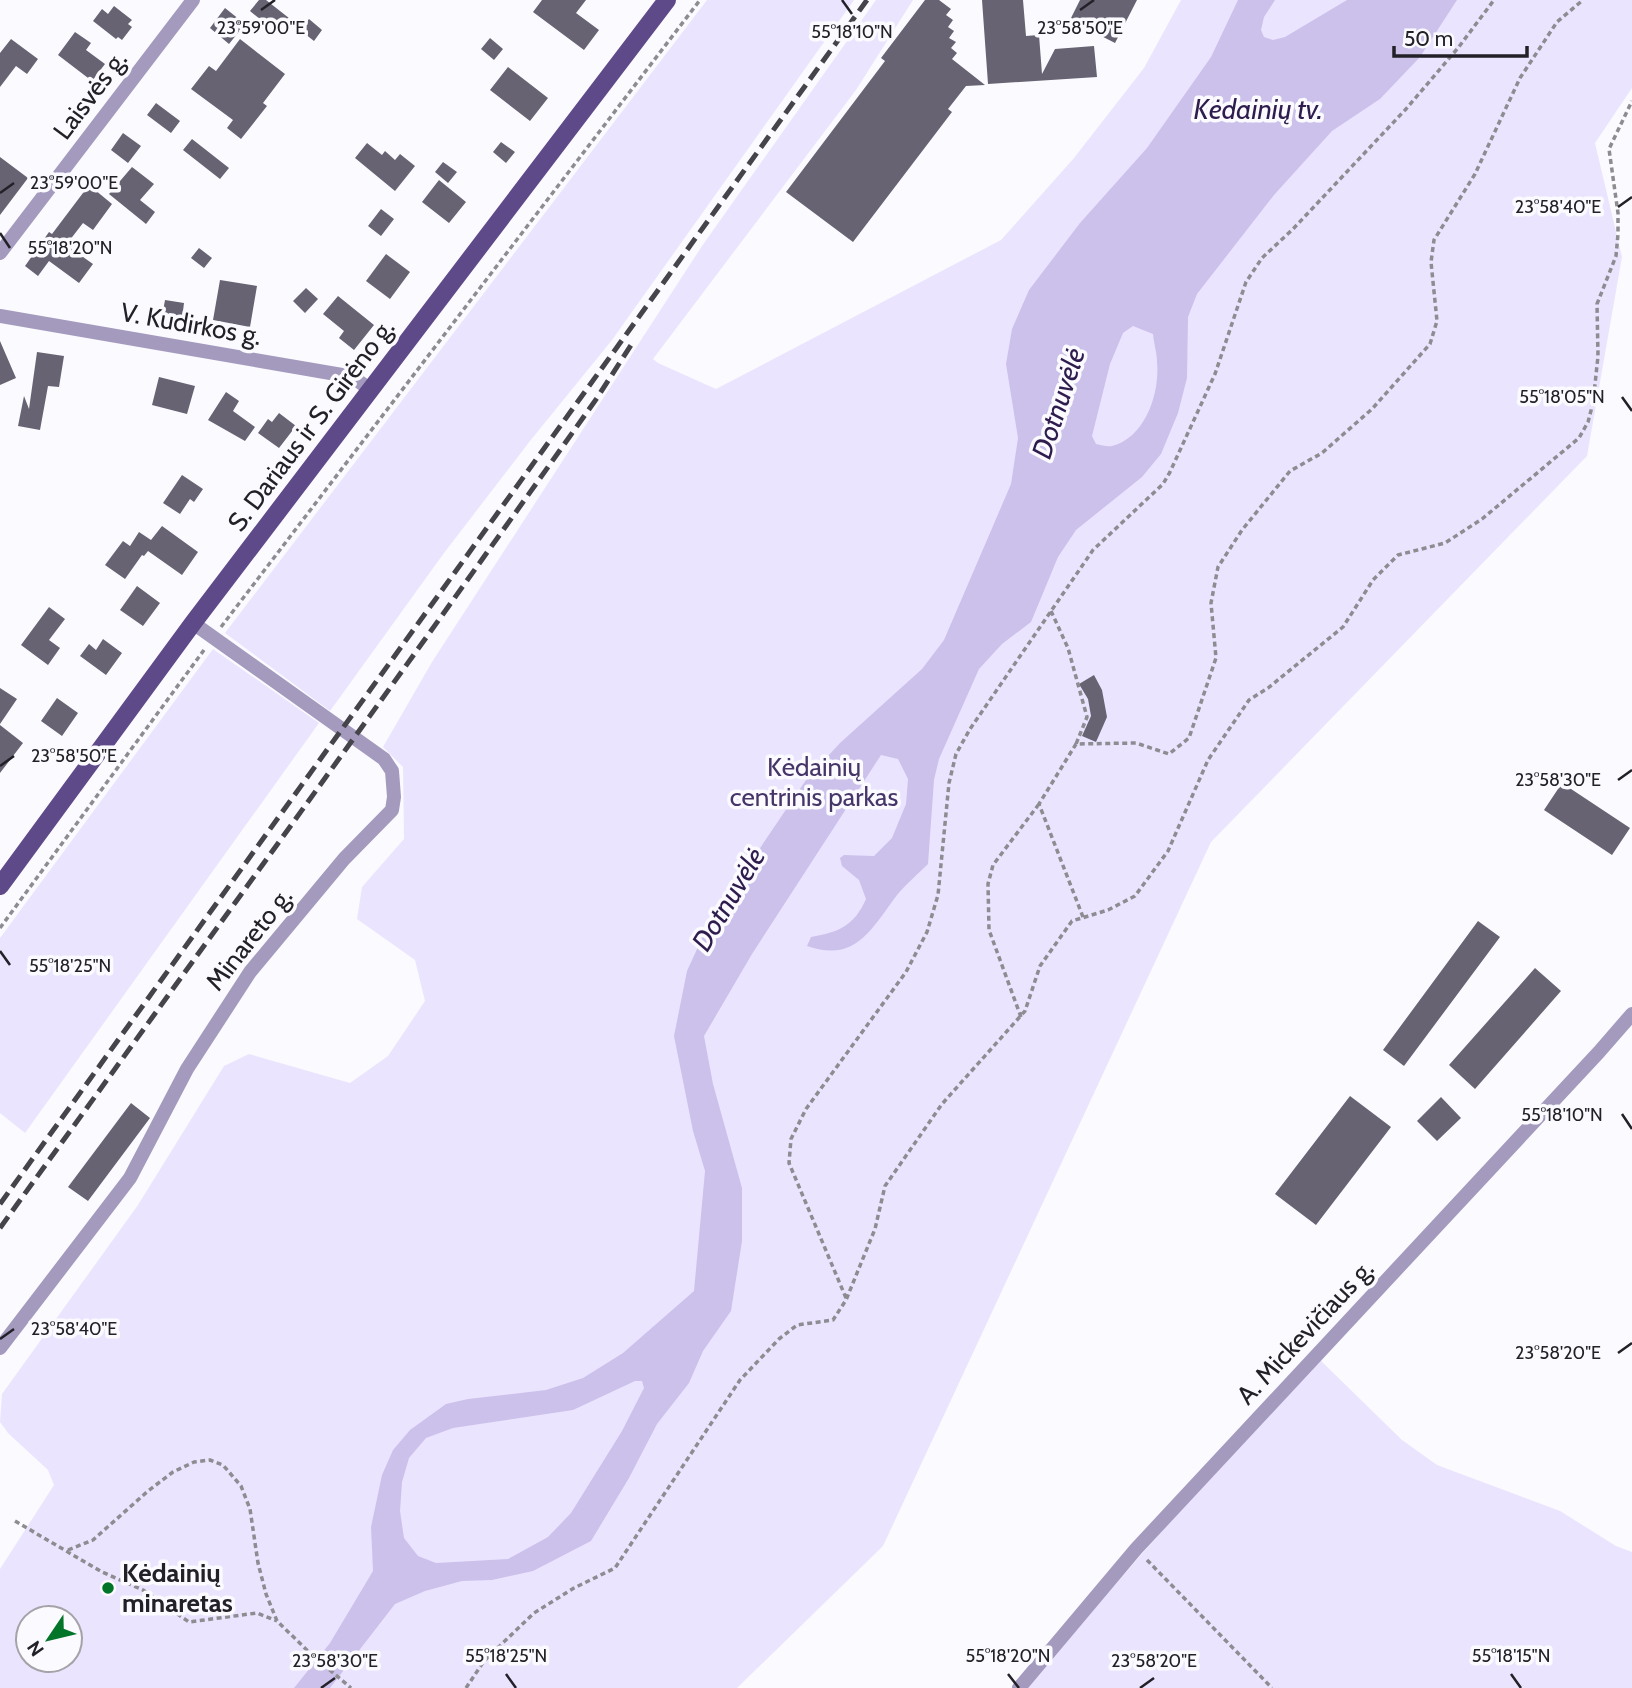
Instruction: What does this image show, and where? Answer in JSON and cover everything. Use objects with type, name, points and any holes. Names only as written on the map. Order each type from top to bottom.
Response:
[{"type":"main road","name":"S. Dariaus ir S. Girėno g.","points":[[0,886],[193,623],[667,0]]},
{"type":"street","name":"Laisvės g.","points":[[0,253],[193,0]]},
{"type":"street","name":"V. Kudirkos g.","points":[[0,316],[342,375],[354,378],[371,390]]},
{"type":"street","name":"Minareto g.","points":[[0,1348],[130,1178],[187,1069],[250,972],[344,859],[392,810],[393,771],[384,758],[193,623]]},
{"type":"street","name":"A. Mickevičiaus g.","points":[[1019,1688],[1136,1549],[1600,1052],[1632,1014]]},
{"type":"path","points":[[0,928],[213,638],[700,0]]},
{"type":"path","points":[[846,1300],[789,1163],[791,1139],[806,1110],[906,972],[927,932],[938,895],[949,783],[956,754],[970,729],[1093,550],[1163,484],[1171,472],[1214,373],[1245,282],[1262,258],[1293,229],[1406,109],[1458,48],[1494,0]]},
{"type":"path","points":[[1076,744],[1136,743],[1169,754],[1189,738],[1216,658],[1211,603],[1218,567],[1242,530],[1290,471],[1322,453],[1362,418],[1430,344],[1437,321],[1430,262],[1434,240],[1475,174],[1520,78],[1557,22],[1583,0]]},
{"type":"path","points":[[466,1688],[484,1661],[534,1614],[574,1588],[615,1569],[740,1381],[779,1339],[797,1325],[833,1320],[846,1300],[875,1228],[885,1186],[942,1104],[1026,1011],[1040,966],[1072,921],[1108,909],[1135,896],[1168,851],[1208,760],[1249,700],[1268,688],[1343,627],[1373,580],[1398,555],[1445,543],[1472,525],[1579,438],[1588,422],[1593,403],[1598,356],[1597,304],[1616,256],[1618,213],[1609,149],[1632,101]]},
{"type":"path","points":[[1021,1017],[989,930],[988,884],[993,864],[1039,804],[1076,744],[1087,717],[1068,648],[1050,611]]},
{"type":"path","points":[[1039,804],[1083,917]]},
{"type":"path","points":[[68,1550],[93,1540],[173,1472],[194,1462],[210,1460],[223,1465],[241,1486],[250,1509],[258,1563],[277,1621],[351,1688]]},
{"type":"path","points":[[15,1521],[103,1572],[143,1590],[189,1622],[257,1614],[277,1621]]},
{"type":"path","points":[[1136,1549],[1272,1688]]},
{"type":"green space","points":[[707,0],[854,0],[612,340],[444,553],[330,711],[225,633]]},
{"type":"green space","name":"Kėdainių centrinis parkas","points":[[876,0],[913,0],[856,90],[653,359],[658,363],[716,389],[1001,240],[1074,158],[1144,68],[1181,0],[1632,0],[1632,88],[1595,143],[1622,257],[1587,456],[1211,842],[883,1546],[737,1688],[0,1688],[0,1569],[54,1485],[48,1470],[8,1433],[0,1422],[2,1394],[138,1205],[224,1066],[249,1054],[350,1083],[388,1056],[425,1001],[415,960],[357,919],[362,887],[404,839],[403,767],[383,747],[432,662],[702,246]]},
{"type":"green space","points":[[213,649],[319,723],[25,1133],[0,1113],[0,938]]},
{"type":"green space","points":[[1316,1356],[1402,1440],[1437,1465],[1560,1511],[1616,1546],[1632,1552],[1632,1688],[1024,1688]]},
{"type":"water","name":"Kėdainių tv.","points":[[1238,0],[1275,0],[1264,17],[1261,30],[1264,37],[1273,40],[1285,37],[1347,0],[1457,0],[1420,57],[1380,99],[1332,131],[1274,195],[1197,294],[1188,317],[1187,378],[1178,413],[1161,454],[1142,477],[1076,530],[1058,557],[1031,622],[1002,644],[979,669],[939,759],[934,780],[928,864],[901,891],[870,931],[850,947],[824,950],[807,946],[811,937],[838,930],[851,922],[866,899],[859,880],[842,866],[840,858],[844,855],[874,856],[892,838],[906,804],[908,779],[898,759],[881,755],[752,954],[704,1036],[713,1084],[742,1188],[742,1241],[731,1311],[703,1351],[689,1383],[657,1424],[629,1478],[591,1541],[533,1571],[492,1580],[462,1581],[425,1591],[395,1604],[330,1688],[294,1688],[330,1643],[373,1571],[371,1527],[382,1475],[393,1450],[410,1430],[446,1404],[546,1390],[583,1378],[623,1353],[694,1291],[705,1171],[693,1131],[674,1036],[687,971],[708,925],[806,780],[840,743],[922,669],[944,640],[1011,484],[1018,438],[1006,364],[1012,329],[1029,290],[1080,223],[1147,148],[1211,57]],"holes":[[[1133,326],[1153,334],[1157,355],[1153,399],[1142,423],[1124,441],[1112,446],[1096,444],[1092,436],[1110,364],[1123,333]],[[635,1381],[642,1381],[644,1388],[622,1431],[571,1513],[548,1537],[508,1559],[436,1563],[418,1556],[404,1538],[400,1511],[402,1482],[409,1458],[426,1438],[453,1428],[573,1410]]]},
{"type":"building","points":[[259,0],[266,0],[294,22],[282,37],[250,11]]},
{"type":"building","points":[[542,0],[586,0],[576,13],[599,30],[584,50],[533,12]]},
{"type":"building","points":[[925,0],[939,0],[951,9],[946,15],[953,20],[948,27],[954,31],[949,38],[956,42],[951,48],[957,53],[952,59],[985,85],[966,86],[948,109],[952,112],[853,242],[786,192],[885,61],[881,58]]},
{"type":"building","points":[[982,0],[1023,0],[1026,36],[1039,35],[1042,74],[1055,49],[1094,46],[1097,77],[988,84]]},
{"type":"building","points":[[1080,0],[1137,0],[1115,43],[1070,20]]},
{"type":"building","points":[[114,6],[132,20],[128,24],[132,27],[122,40],[118,37],[116,39],[93,21],[102,9],[108,14]]},
{"type":"building","points":[[225,8],[245,24],[229,44],[210,28]]},
{"type":"building","points":[[309,19],[322,30],[314,41],[300,30]]},
{"type":"building","points":[[75,32],[91,43],[86,50],[105,64],[92,81],[58,55]]},
{"type":"building","points":[[490,38],[503,49],[494,60],[481,49]]},
{"type":"building","points":[[11,39],[38,59],[27,74],[16,66],[0,87],[0,53]]},
{"type":"building","points":[[240,39],[285,74],[263,103],[267,106],[241,139],[227,128],[233,120],[191,89],[209,66],[216,71]]},
{"type":"building","points":[[508,67],[548,98],[530,121],[490,90]]},
{"type":"building","points":[[156,103],[180,121],[171,133],[147,115]]},
{"type":"building","points":[[123,133],[141,146],[128,163],[111,150]]},
{"type":"building","points":[[192,139],[229,168],[220,179],[183,150]]},
{"type":"building","points":[[501,142],[515,152],[506,163],[493,152]]},
{"type":"building","points":[[367,143],[382,155],[385,151],[395,160],[400,154],[415,166],[395,191],[355,158]]},
{"type":"building","points":[[0,157],[28,178],[0,215]]},
{"type":"building","points":[[443,162],[457,172],[448,183],[435,172]]},
{"type":"building","points":[[132,167],[154,184],[140,200],[155,212],[146,224],[109,194]]},
{"type":"building","points":[[439,180],[466,202],[449,223],[422,202]]},
{"type":"building","points":[[89,185],[112,204],[93,230],[83,223],[66,245],[93,264],[79,283],[49,261],[38,276],[25,266],[49,232],[52,234]]},
{"type":"building","points":[[381,209],[394,219],[381,236],[368,226]]},
{"type":"building","points":[[199,248],[212,258],[204,268],[191,258]]},
{"type":"building","points":[[386,254],[410,272],[390,299],[366,281]]},
{"type":"building","points":[[220,280],[257,286],[250,327],[213,320]]},
{"type":"building","points":[[306,288],[318,299],[305,313],[293,301]]},
{"type":"building","points":[[338,296],[374,325],[354,350],[339,338],[344,331],[323,314]]},
{"type":"building","points":[[165,300],[184,303],[182,319],[162,317]]},
{"type":"building","points":[[0,341],[16,378],[0,385]]},
{"type":"building","points":[[37,352],[64,356],[59,387],[48,386],[40,430],[18,426],[24,396],[29,409]]},
{"type":"building","points":[[159,377],[195,386],[187,414],[152,405]]},
{"type":"building","points":[[226,392],[239,401],[233,411],[255,427],[245,441],[208,420]]},
{"type":"building","points":[[279,413],[296,426],[279,448],[258,433],[268,419],[272,422]]},
{"type":"building","points":[[182,475],[203,489],[194,502],[190,499],[180,514],[163,503]]},
{"type":"building","points":[[162,526],[198,552],[182,575],[148,551],[125,579],[105,565],[123,541],[130,546],[139,532],[151,540]]},
{"type":"building","points":[[137,586],[160,603],[143,626],[120,610]]},
{"type":"building","points":[[49,607],[65,619],[49,640],[60,648],[48,665],[21,645]]},
{"type":"building","points":[[103,639],[122,653],[106,675],[80,656],[89,644],[96,650]]},
{"type":"building","points":[[1094,675],[1102,690],[1107,717],[1096,742],[1082,736],[1091,716],[1088,699],[1079,684]]},
{"type":"building","points":[[0,688],[17,699],[0,724]]},
{"type":"building","points":[[57,698],[78,713],[62,736],[41,721]]},
{"type":"building","points":[[0,725],[23,743],[0,773]]},
{"type":"building","points":[[1562,783],[1630,828],[1612,855],[1544,810]]},
{"type":"building","points":[[1478,921],[1500,937],[1404,1066],[1383,1050]]},
{"type":"building","points":[[1535,968],[1561,991],[1475,1089],[1449,1065]]},
{"type":"building","points":[[1350,1096],[1391,1127],[1316,1225],[1275,1194]]},
{"type":"building","points":[[1441,1097],[1461,1118],[1437,1141],[1417,1121]]},
{"type":"building","points":[[131,1103],[150,1118],[88,1201],[68,1187]]},
{"type":"railway","points":[[0,1204],[867,0]]},
{"type":"railway","points":[[0,1228],[523,502],[633,342]]},
{"type":"place","name":"Kėdainių minaretas","points":[[108,1588]]},
{"type":"water label","name":"Dotnuvėlė","points":[[1058,403]]},
{"type":"water label","name":"Dotnuvėlė","points":[[728,899]]}]
